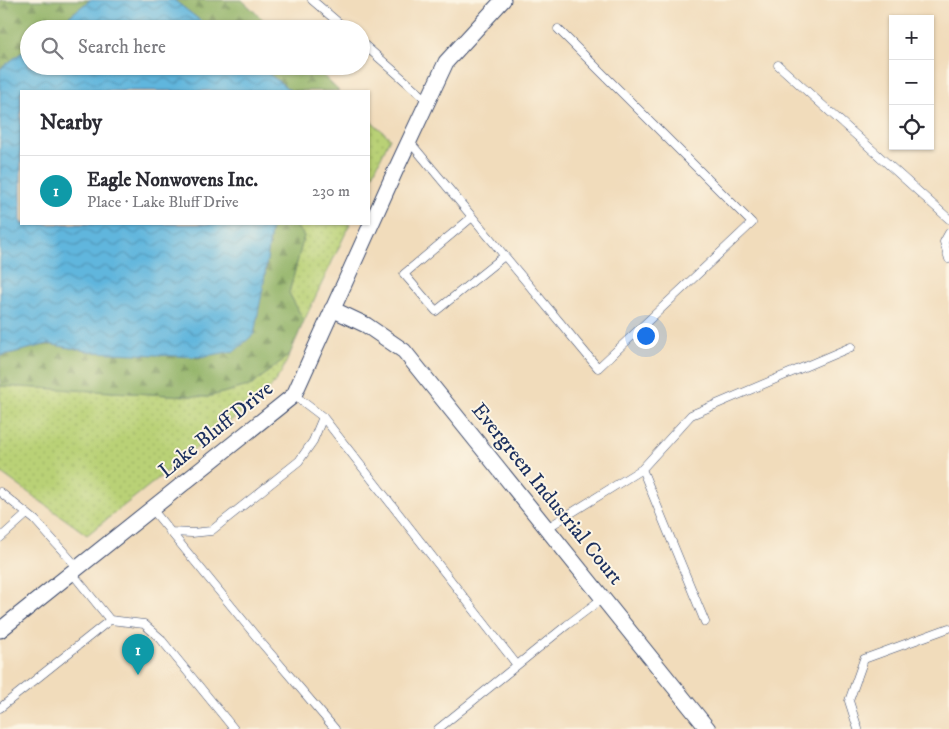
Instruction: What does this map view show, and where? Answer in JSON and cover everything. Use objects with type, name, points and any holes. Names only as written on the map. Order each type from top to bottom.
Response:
[{"type":"street","name":"Lake Bluff Drive","points":[[0,630],[294,395],[446,62],[503,0]]},
{"type":"street","name":"Evergreen Industrial Court","points":[[332,309],[366,326],[404,351],[708,729]]},
{"type":"lane","points":[[312,0],[335,20]]},
{"type":"lane","points":[[409,142],[598,368],[752,223],[558,29]]},
{"type":"lane","points":[[370,50],[428,101]]},
{"type":"lane","points":[[778,65],[949,219]]},
{"type":"lane","points":[[471,218],[404,274],[436,311],[504,257]]},
{"type":"lane","points":[[949,233],[944,242],[949,259]]},
{"type":"lane","points":[[547,528],[642,469],[691,415],[851,347]]},
{"type":"lane","points":[[294,395],[323,417],[518,665]]},
{"type":"lane","points":[[170,532],[192,533],[211,531],[299,461],[313,441],[323,417]]},
{"type":"lane","points":[[642,469],[705,622]]},
{"type":"lane","points":[[0,492],[35,520],[75,570],[110,620]]},
{"type":"lane","points":[[152,509],[335,729]]},
{"type":"lane","points":[[0,538],[27,514]]},
{"type":"lane","points":[[438,729],[603,598]]},
{"type":"lane","points":[[0,708],[110,620],[144,624],[160,638],[234,729]]},
{"type":"lane","points":[[858,729],[849,701],[864,659],[949,628]]},
{"type":"green space","points":[[0,0],[90,0],[64,20],[20,20],[20,54],[0,69]]},
{"type":"green space","points":[[174,0],[242,0],[263,20],[200,20]]},
{"type":"green space","points":[[271,75],[322,75],[338,90],[290,90]]},
{"type":"green space","points":[[370,120],[390,138],[370,181]]},
{"type":"green space","points":[[272,225],[295,225],[304,236],[289,293],[304,321],[290,354],[252,385],[207,397],[0,386],[0,356],[48,344],[93,352],[123,352],[263,288]]},
{"type":"green space","points":[[295,225],[350,225],[304,321],[289,293],[304,236]]},
{"type":"green space","points":[[290,354],[281,373],[268,391],[87,535],[0,472],[0,386],[207,397],[252,385]]},
{"type":"water","points":[[90,0],[174,0],[200,20],[64,20]]},
{"type":"water","points":[[20,54],[20,75],[271,75],[290,90],[20,90],[20,225],[272,225],[254,334],[235,351],[199,357],[93,352],[48,344],[0,356],[0,69]]},
{"type":"place","name":"Eagle Nonwovens Inc.","points":[[138,675]]}]
